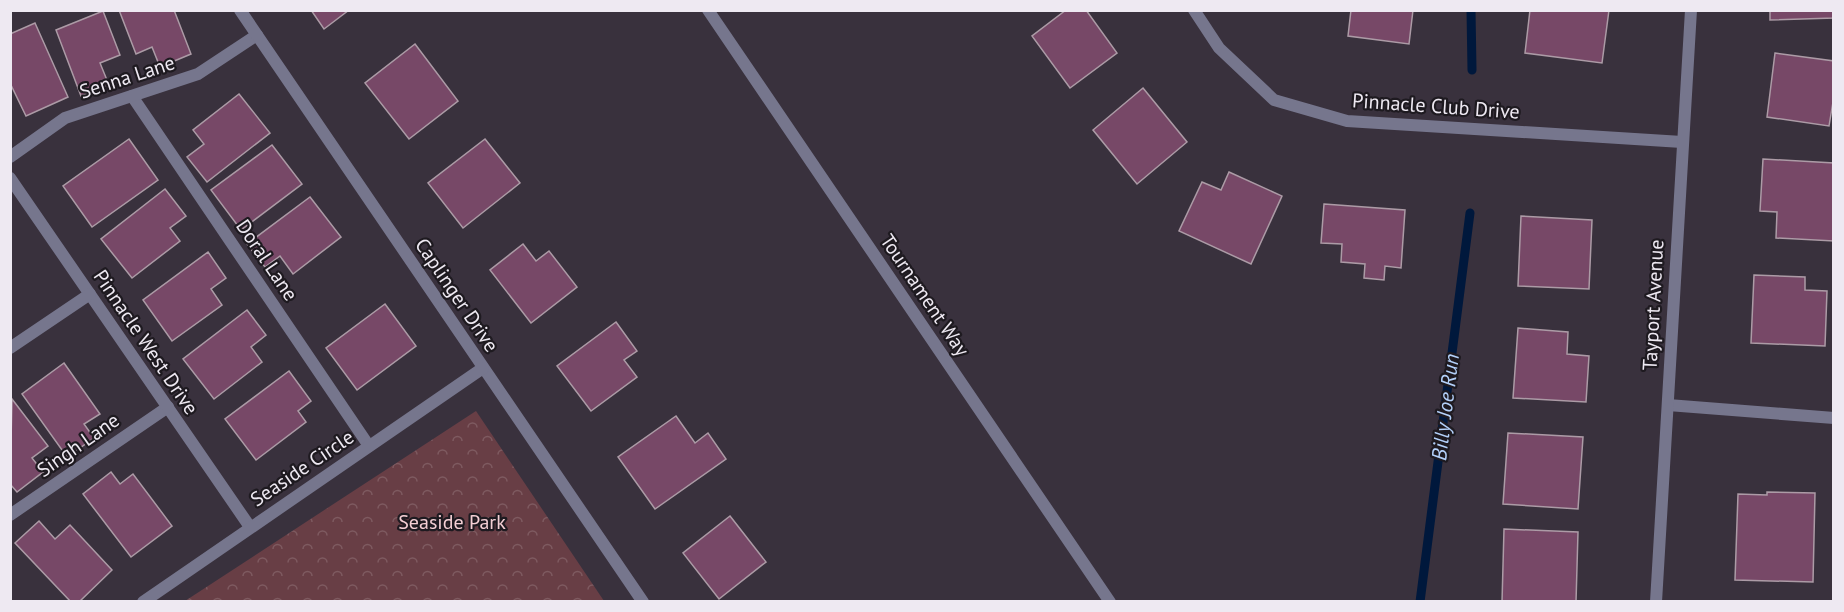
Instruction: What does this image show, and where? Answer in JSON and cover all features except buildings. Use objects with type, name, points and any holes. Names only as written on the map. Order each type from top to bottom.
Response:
[{"type":"street","name":"Caplinger Drive","points":[[240,10],[643,602]]},
{"type":"street","name":"Tournament Way","points":[[708,10],[1110,602]]},
{"type":"street","name":"Pinnacle Club Drive","points":[[1194,10],[1219,48],[1274,100],[1347,121],[1682,142]]},
{"type":"street","name":"Tayport Avenue","points":[[1656,602],[1691,10]]},
{"type":"street","name":"Senna Lane","points":[[10,157],[64,118],[198,74],[256,36]]},
{"type":"street","name":"Doral Lane","points":[[132,96],[369,446]]},
{"type":"street","name":"Pinnacle West Drive","points":[[10,178],[250,527]]},
{"type":"street","points":[[10,348],[90,294]]},
{"type":"street","name":"Seaside Circle","points":[[143,602],[483,368]]},
{"type":"street","points":[[1668,405],[1833,418]]},
{"type":"street","name":"Singh Lane","points":[[10,515],[168,407]]},
{"type":"green space","name":"Seaside Park","points":[[476,411],[604,601],[185,601]]},
{"type":"waterway","name":"Billy Joe Run","points":[[1471,10],[1472,70]]},
{"type":"waterway","name":"Billy Joe Run","points":[[1420,602],[1470,213]]}]
